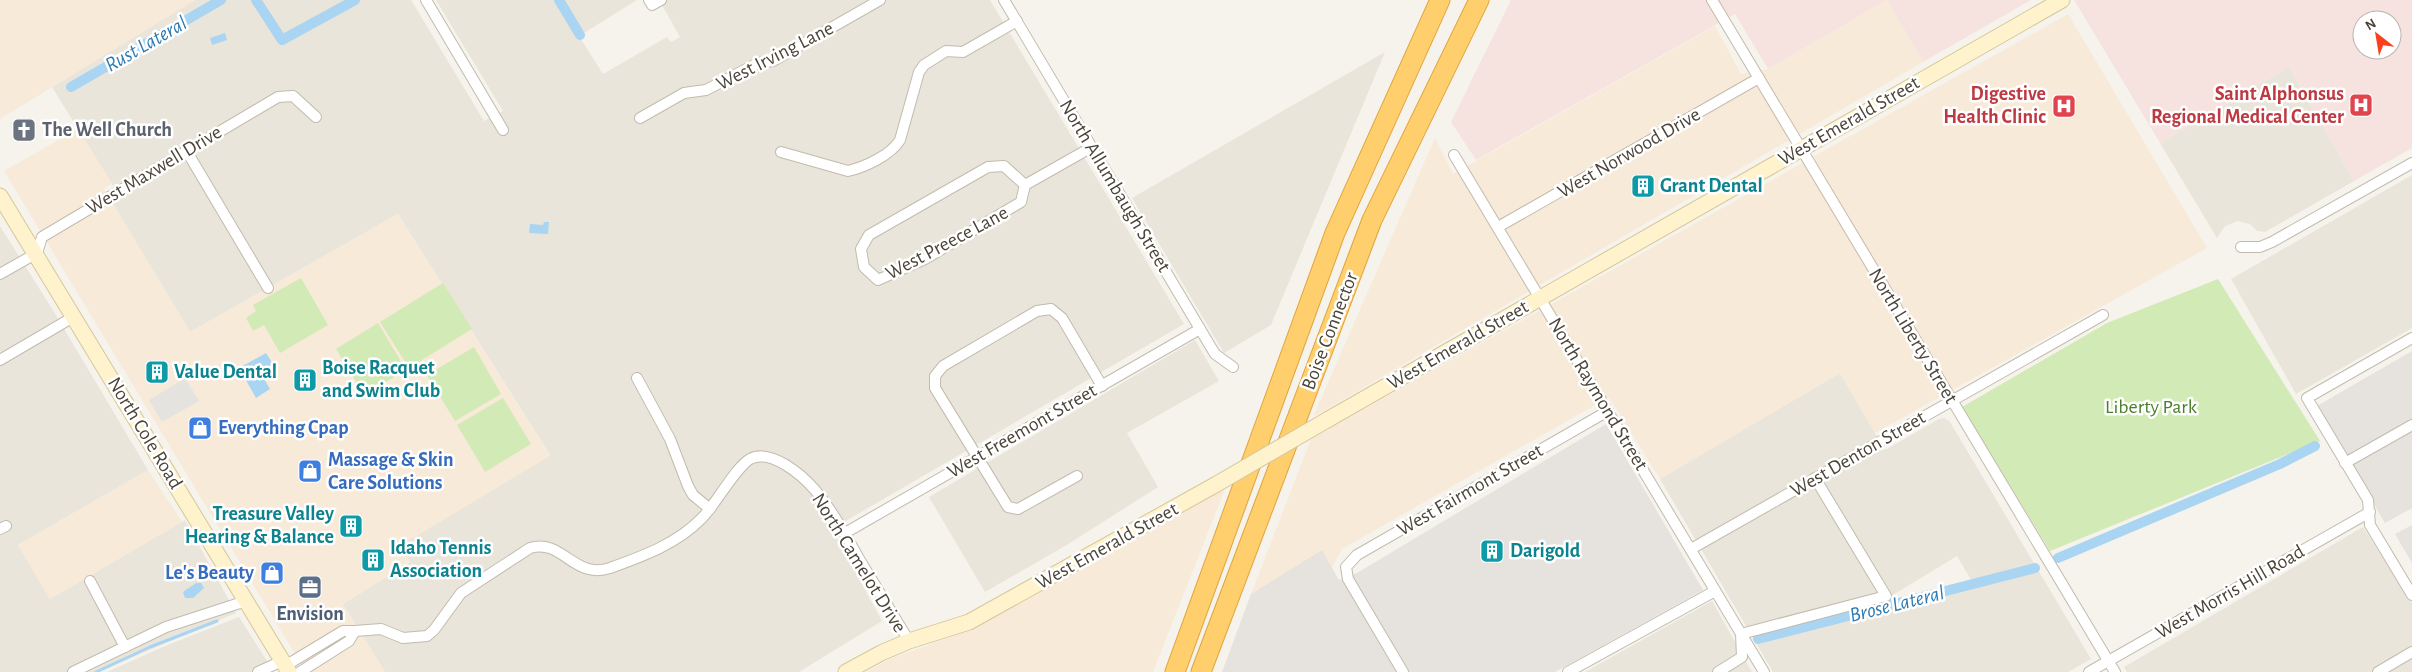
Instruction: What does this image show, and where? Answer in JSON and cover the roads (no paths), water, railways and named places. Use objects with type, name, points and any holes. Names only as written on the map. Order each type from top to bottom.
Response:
[{"type":"highway","name":"Boise Connector","points":[[1174,672],[1335,233],[1440,0]]},
{"type":"highway","name":"Boise Connector","points":[[1201,672],[1372,220],[1479,0]]},
{"type":"main road","name":"West Emerald Street","points":[[846,672],[908,641],[976,618],[1215,485],[2061,0]]},
{"type":"main road","name":"North Cole Road","points":[[0,196],[75,316],[285,666]]},
{"type":"street","points":[[426,0],[503,130]]},
{"type":"street","name":"West Irving Lane","points":[[640,118],[684,93],[706,90],[758,63],[774,61],[880,0]]},
{"type":"street","name":"North Allumbaugh Street","points":[[1004,0],[1215,354],[1233,367]]},
{"type":"street","name":"North Liberty Street","points":[[1712,0],[2115,672]]},
{"type":"street","points":[[780,152],[848,171],[866,164],[896,147],[900,140],[919,72],[924,65],[946,51],[963,52],[1017,21]]},
{"type":"street","name":"West Norwood Drive","points":[[1498,227],[1759,78]]},
{"type":"street","name":"West Maxwell Drive","points":[[0,274],[36,253],[42,237],[278,97],[293,96],[316,117]]},
{"type":"street","name":"West Preece Lane","points":[[1024,185],[1092,147]]},
{"type":"street","points":[[186,150],[268,288]]},
{"type":"street","name":"North Raymond Street","points":[[1454,155],[1764,672]]},
{"type":"street","points":[[2240,247],[2260,247],[2272,242],[2412,163]]},
{"type":"street","name":"West Preece Lane","points":[[1004,166],[1024,185],[1021,202],[925,258],[878,280],[864,267],[862,248],[869,235],[988,167],[1004,166]]},
{"type":"street","points":[[1077,476],[1018,509],[1008,507],[935,388],[935,376],[943,366],[1037,311],[1051,309],[1062,318],[1102,386]]},
{"type":"street","name":"West Denton Street","points":[[1691,549],[2103,315]]},
{"type":"street","points":[[0,360],[75,316]]},
{"type":"street","name":"West Freemont Street","points":[[845,533],[1200,329]]},
{"type":"street","points":[[2412,338],[2306,398],[2368,500],[2370,525],[2412,595]]},
{"type":"street","points":[[258,672],[285,666],[343,631],[381,630],[403,638],[427,636],[442,621],[451,604],[460,593],[530,548],[548,546],[590,571],[606,569],[662,547],[688,530],[710,509],[693,495],[670,439],[637,378]]},
{"type":"street","name":"West Fairmont Street","points":[[1403,672],[1348,579],[1346,567],[1357,555],[1608,412]]},
{"type":"street","points":[[2345,463],[2412,425]]},
{"type":"street","name":"North Camelot Drive","points":[[710,509],[745,463],[758,457],[770,458],[799,475],[820,496],[845,533],[908,641]]},
{"type":"street","points":[[1718,672],[1742,657],[1741,634],[1886,596],[1815,478]]},
{"type":"street","name":"West Morris Hill Road","points":[[2089,672],[2370,512]]},
{"type":"street","points":[[90,581],[125,647]]},
{"type":"street","points":[[1568,672],[1715,590]]},
{"type":"street","points":[[73,672],[166,627],[246,601]]},
{"type":"street","points":[[300,672],[349,641],[355,631]]},
{"type":"street","points":[[2378,672],[2412,652]]},
{"type":"water","points":[[225,33],[227,40],[212,45],[210,38]]},
{"type":"water","points":[[544,222],[549,222],[548,234],[529,233],[530,224],[543,225]]},
{"type":"water","points":[[266,353],[273,364],[260,372],[270,389],[256,398],[239,368]]},
{"type":"water","points":[[196,583],[201,583],[204,588],[193,598],[185,598],[183,592]]},
{"type":"waterway","name":"Rust Lateral","points":[[71,87],[221,0]]},
{"type":"waterway","name":"Rust Lateral","points":[[256,0],[282,40],[355,0]]},
{"type":"waterway","name":"Rust Lateral","points":[[559,0],[580,35]]},
{"type":"waterway","name":"Brose Lateral","points":[[2058,558],[2280,464],[2315,446]]},
{"type":"waterway","name":"Brose Lateral","points":[[1758,639],[2035,568]]},
{"type":"waterway","points":[[96,672],[150,647],[217,621]]},
{"type":"place","name":"Saint Alphonsus Regional Medical Center","points":[[2361,105]]},
{"type":"place","name":"Digestive Health Clinic","points":[[2064,106]]},
{"type":"place","name":"The Well Church","points":[[24,130]]},
{"type":"place","name":"Grant Dental","points":[[1643,186]]},
{"type":"place","name":"Value Dental","points":[[157,372]]},
{"type":"place","name":"Boise Racquet and Swim Club","points":[[305,380]]},
{"type":"place","name":"Everything Cpap","points":[[200,428]]},
{"type":"place","name":"Massage & Skin Care Solutions","points":[[310,471]]},
{"type":"place","name":"Treasure Valley Hearing & Balance","points":[[351,526]]},
{"type":"place","name":"Darigold","points":[[1492,551]]},
{"type":"place","name":"Idaho Tennis Association","points":[[373,560]]},
{"type":"place","name":"Le's Beauty","points":[[272,573]]},
{"type":"place","name":"Envision","points":[[310,587]]},
{"type":"park label","name":"Liberty Park","points":[[2151,407]]}]
